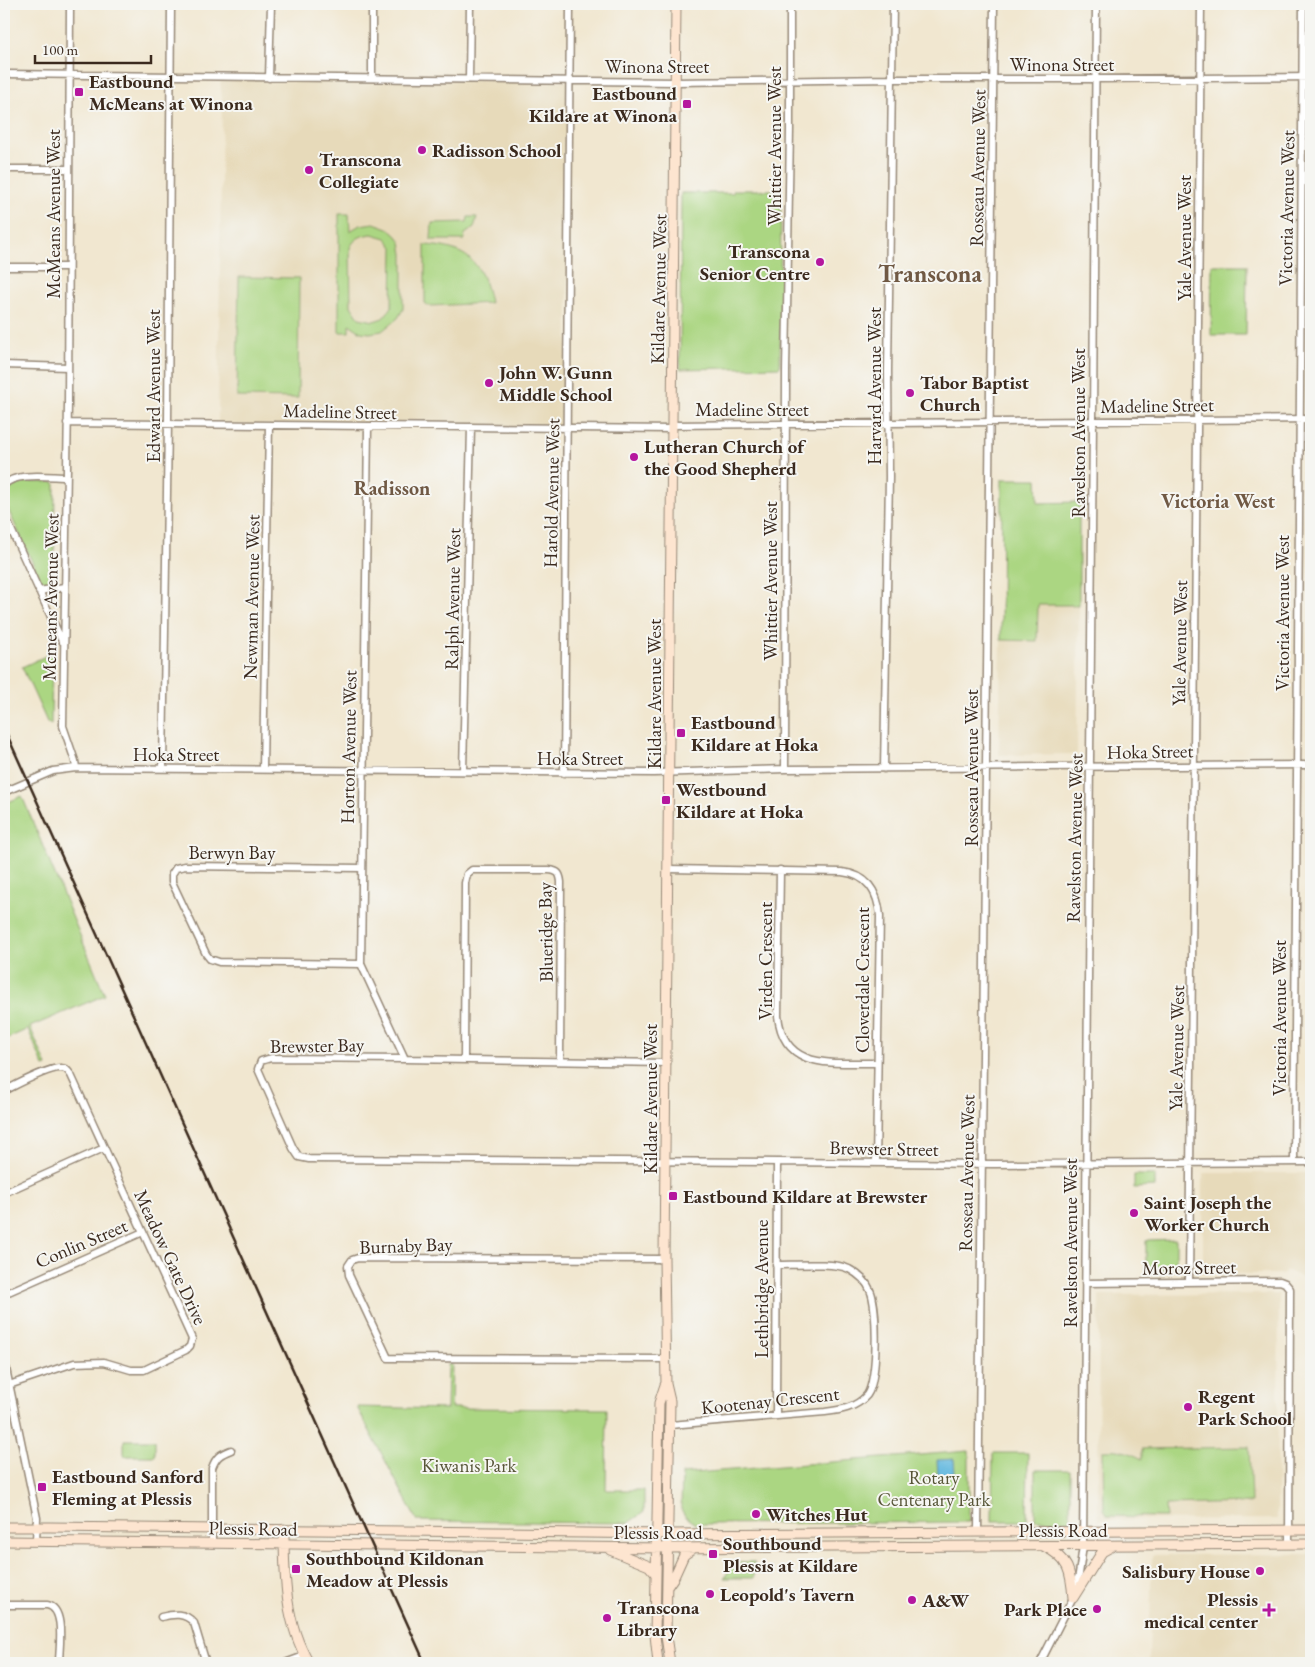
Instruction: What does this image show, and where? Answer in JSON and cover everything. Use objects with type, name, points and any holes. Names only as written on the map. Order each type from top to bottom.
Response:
[{"type":"main road","name":"Kildare Avenue West","points":[[670,1663],[666,1636],[670,1401],[666,1384],[664,1259],[676,4]]},
{"type":"main road","name":"Kildare Avenue West","points":[[658,1663],[655,1636],[655,1573],[659,1403],[666,1384]]},
{"type":"main road","name":"Plessis Road","points":[[4,1527],[656,1534],[1311,1530]]},
{"type":"main road","points":[[284,1529],[288,1602],[297,1638],[306,1660]]},
{"type":"main road","name":"Plessis Road","points":[[4,1541],[605,1548],[1311,1544]]},
{"type":"main road","points":[[1040,1545],[1053,1551],[1066,1562],[1071,1576],[1074,1598]]},
{"type":"main road","points":[[1074,1598],[1102,1552],[1116,1546]]},
{"type":"main road","points":[[605,1548],[649,1566],[655,1573]]},
{"type":"main road","points":[[667,1588],[684,1555],[694,1548]]},
{"type":"street","name":"McMeans Avenue West","points":[[67,423],[70,4]]},
{"type":"street","name":"Edward Avenue West","points":[[163,768],[171,4]]},
{"type":"street","points":[[269,78],[271,4]]},
{"type":"street","points":[[372,4],[372,78]]},
{"type":"street","points":[[468,79],[470,4]]},
{"type":"street","name":"Harold Avenue West","points":[[564,773],[570,4]]},
{"type":"street","name":"Whittier Avenue West","points":[[785,769],[790,4]]},
{"type":"street","name":"Harvard Avenue West","points":[[884,769],[893,4]]},
{"type":"street","name":"Rosseau Avenue West","points":[[978,1532],[994,4]]},
{"type":"street","name":"Ravelston Avenue West","points":[[1040,1663],[1074,1598],[1083,1546],[1096,4]]},
{"type":"street","name":"Yale Avenue West","points":[[1189,1282],[1201,4]]},
{"type":"street","name":"Victoria Avenue West","points":[[1294,1162],[1298,420],[1303,4]]},
{"type":"street","name":"Winona Street","points":[[4,74],[676,82],[891,78],[1311,77]]},
{"type":"street","points":[[4,169],[68,169]]},
{"type":"street","points":[[4,266],[68,267]]},
{"type":"street","points":[[4,365],[68,367]]},
{"type":"street","name":"Madeline Street","points":[[67,423],[567,428],[1311,419]]},
{"type":"street","name":"Mcmeans Avenue West","points":[[67,423],[63,726],[76,761],[76,768]]},
{"type":"street","name":"Newman Avenue West","points":[[263,769],[269,425]]},
{"type":"street","name":"Horton Avenue West","points":[[368,427],[361,964],[405,1059]]},
{"type":"street","name":"Ralph Avenue West","points":[[463,771],[471,427]]},
{"type":"street","points":[[4,485],[13,478],[66,477]]},
{"type":"street","points":[[4,514],[64,644]]},
{"type":"street","points":[[39,591],[64,587]]},
{"type":"street","name":"Hoka Street","points":[[4,792],[53,771],[76,768],[564,773],[785,769],[1311,765]]},
{"type":"street","name":"Berwyn Bay","points":[[361,868],[185,866],[176,868],[172,874],[172,882],[210,960],[218,962],[361,964]]},
{"type":"street","name":"Cloverdale Crescent","points":[[668,869],[852,873],[860,876],[872,889],[877,899],[880,916],[876,1163]]},
{"type":"street","name":"Blueridge Bay","points":[[464,1060],[465,882],[467,874],[472,870],[549,870],[557,871],[562,882],[560,1062]]},
{"type":"street","name":"Virden Crescent","points":[[780,870],[778,1016],[779,1030],[785,1043],[796,1053],[813,1060],[877,1063]]},
{"type":"street","name":"Brewster Bay","points":[[666,1161],[309,1160],[299,1157],[293,1148],[258,1069],[261,1060],[271,1058],[667,1063]]},
{"type":"street","name":"Meadow Gate Drive","points":[[4,1091],[50,1070],[62,1068],[67,1070],[75,1082],[192,1339],[190,1346],[186,1350],[144,1370],[131,1370],[104,1362],[74,1363],[9,1385]]},
{"type":"street","points":[[4,1193],[104,1148]]},
{"type":"street","name":"Brewster Street","points":[[666,1161],[981,1164],[1311,1162]]},
{"type":"street","name":"Lethbridge Avenue","points":[[776,1416],[777,1162]]},
{"type":"street","name":"Conlin Street","points":[[4,1294],[143,1232]]},
{"type":"street","name":"Burnaby Bay","points":[[664,1259],[358,1258],[352,1260],[348,1266],[350,1275],[388,1358],[665,1360]]},
{"type":"street","name":"Kootenay Crescent","points":[[670,1425],[826,1412],[845,1409],[856,1404],[867,1395],[872,1385],[875,1360],[875,1303],[871,1290],[864,1279],[848,1268],[834,1265],[776,1265]]},
{"type":"street","name":"Moroz Street","points":[[1085,1283],[1280,1281],[1285,1283],[1290,1289],[1288,1530]]},
{"type":"street","points":[[4,1363],[37,1518],[36,1541]]},
{"type":"street","points":[[212,1544],[212,1468],[220,1454],[231,1450]]},
{"type":"street","points":[[1288,1530],[1289,1544]]},
{"type":"street","points":[[4,1605],[47,1605],[53,1606],[56,1609],[60,1620],[58,1663]]},
{"type":"street","points":[[161,1617],[177,1613],[190,1618],[194,1623],[206,1663]]},
{"type":"street","points":[[286,1663],[306,1660]]},
{"type":"shaded area","points":[[220,77],[569,81],[567,428],[218,424],[222,100]]},
{"type":"shaded area","points":[[1038,605],[1079,605],[1077,754],[999,755],[1001,640],[1037,640]]},
{"type":"shaded area","points":[[1203,1173],[1311,1173],[1311,1285],[1304,1285],[1303,1278],[1286,1270],[1283,1274],[1203,1274]]},
{"type":"shaded area","name":"Regent Park School","points":[[1279,1294],[1277,1519],[1098,1520],[1099,1295]]},
{"type":"shaded area","points":[[1311,1554],[1311,1663],[1149,1663],[1152,1555]]},
{"type":"green space","points":[[734,190],[781,190],[780,367],[680,369],[681,193],[733,193]]},
{"type":"green space","points":[[339,214],[349,214],[350,231],[360,225],[374,223],[388,228],[401,242],[403,254],[403,309],[398,318],[382,331],[361,332],[349,324],[349,332],[339,332]],"holes":[[[372,234],[386,238],[393,247],[392,307],[383,318],[374,321],[359,318],[351,306],[350,248],[356,239],[365,235]]]},
{"type":"green space","points":[[468,217],[477,217],[474,228],[465,234],[464,240],[431,240],[432,223],[467,222]]},
{"type":"green space","points":[[425,245],[454,250],[469,258],[481,273],[490,303],[429,306],[425,303]]},
{"type":"green space","points":[[1212,265],[1247,265],[1246,335],[1211,335]]},
{"type":"green space","points":[[239,277],[299,278],[298,398],[237,397]]},
{"type":"green space","points":[[1002,479],[1037,479],[1038,503],[1079,502],[1079,605],[1038,605],[1037,641],[1001,640]]},
{"type":"green space","points":[[16,482],[55,482],[54,583],[49,585],[41,581],[5,503],[6,490]]},
{"type":"green space","points":[[52,653],[51,725],[47,722],[22,667]]},
{"type":"green space","points":[[22,796],[105,995],[30,1027],[47,1066],[44,1067],[28,1029],[4,1040],[4,804]]},
{"type":"green space","points":[[1134,1175],[1155,1175],[1155,1187],[1134,1188]]},
{"type":"green space","points":[[1176,1239],[1176,1267],[1174,1269],[1146,1269],[1146,1241]]},
{"type":"green space","name":"Kiwanis Park","points":[[448,1364],[452,1364],[451,1408],[607,1409],[606,1490],[644,1490],[644,1512],[628,1523],[417,1521],[357,1407],[447,1409]]},
{"type":"green space","points":[[124,1440],[155,1440],[155,1456],[124,1456]]},
{"type":"green space","points":[[1249,1447],[1251,1503],[1165,1505],[1166,1517],[1108,1516],[1104,1510],[1103,1450],[1124,1451],[1142,1459],[1142,1449]]},
{"type":"green space","name":"Rotary Centenary Park","points":[[969,1451],[969,1522],[696,1524],[685,1516],[681,1509],[682,1474]]},
{"type":"green space","name":"Rotary Centenary Park","points":[[993,1453],[1028,1453],[1027,1521],[992,1521]]},
{"type":"green space","name":"Rotary Centenary Park","points":[[1035,1470],[1070,1470],[1070,1521],[1035,1520]]},
{"type":"green space","points":[[735,1562],[754,1562],[754,1578],[724,1578]]},
{"type":"water","points":[[954,1459],[955,1473],[938,1475],[937,1460]]},
{"type":"railway","points":[[4,728],[425,1663]]},
{"type":"place","name":"Eastbound McMeans at Winona","points":[[79,92]]},
{"type":"place","name":"Eastbound Kildare at Winona","points":[[687,104]]},
{"type":"place","name":"Radisson School","points":[[422,150]]},
{"type":"place","name":"Transcona Collegiate","points":[[309,170]]},
{"type":"place","name":"Transcona Senior Centre","points":[[820,262]]},
{"type":"place","name":"John W. Gunn Middle School","points":[[489,383]]},
{"type":"place","name":"Tabor Baptist Church","points":[[910,393]]},
{"type":"place","name":"Lutheran Church of the Good Shepherd","points":[[634,457]]},
{"type":"place","name":"Eastbound Kildare at Hoka","points":[[681,733]]},
{"type":"place","name":"Westbound Kildare at Hoka","points":[[666,800]]},
{"type":"place","name":"Eastbound Kildare at Brewster","points":[[673,1196]]},
{"type":"place","name":"Saint Joseph the Worker Church","points":[[1134,1213]]},
{"type":"place","name":"Regent Park School","points":[[1188,1407]]},
{"type":"place","name":"Eastbound Sanford Fleming at Plessis","points":[[42,1487]]},
{"type":"place","name":"Witches Hut","points":[[756,1514]]},
{"type":"place","name":"Southbound Plessis at Kildare","points":[[713,1554]]},
{"type":"place","name":"Southbound Kildonan Meadow at Plessis","points":[[296,1569]]},
{"type":"place","name":"Salisbury House","points":[[1260,1571]]},
{"type":"place","name":"Leopold's Tavern","points":[[710,1594]]},
{"type":"place","name":"A&W","points":[[912,1600]]},
{"type":"place","name":"Park Place","points":[[1097,1609]]},
{"type":"place","name":"Plessis medical center","points":[[1269,1610]]},
{"type":"place","name":"Transcona Library","points":[[607,1618]]},
{"type":"district","name":"Transcona","points":[[930,274]]},
{"type":"district","name":"Radisson","points":[[392,488]]},
{"type":"district","name":"Victoria West","points":[[1218,501]]}]
